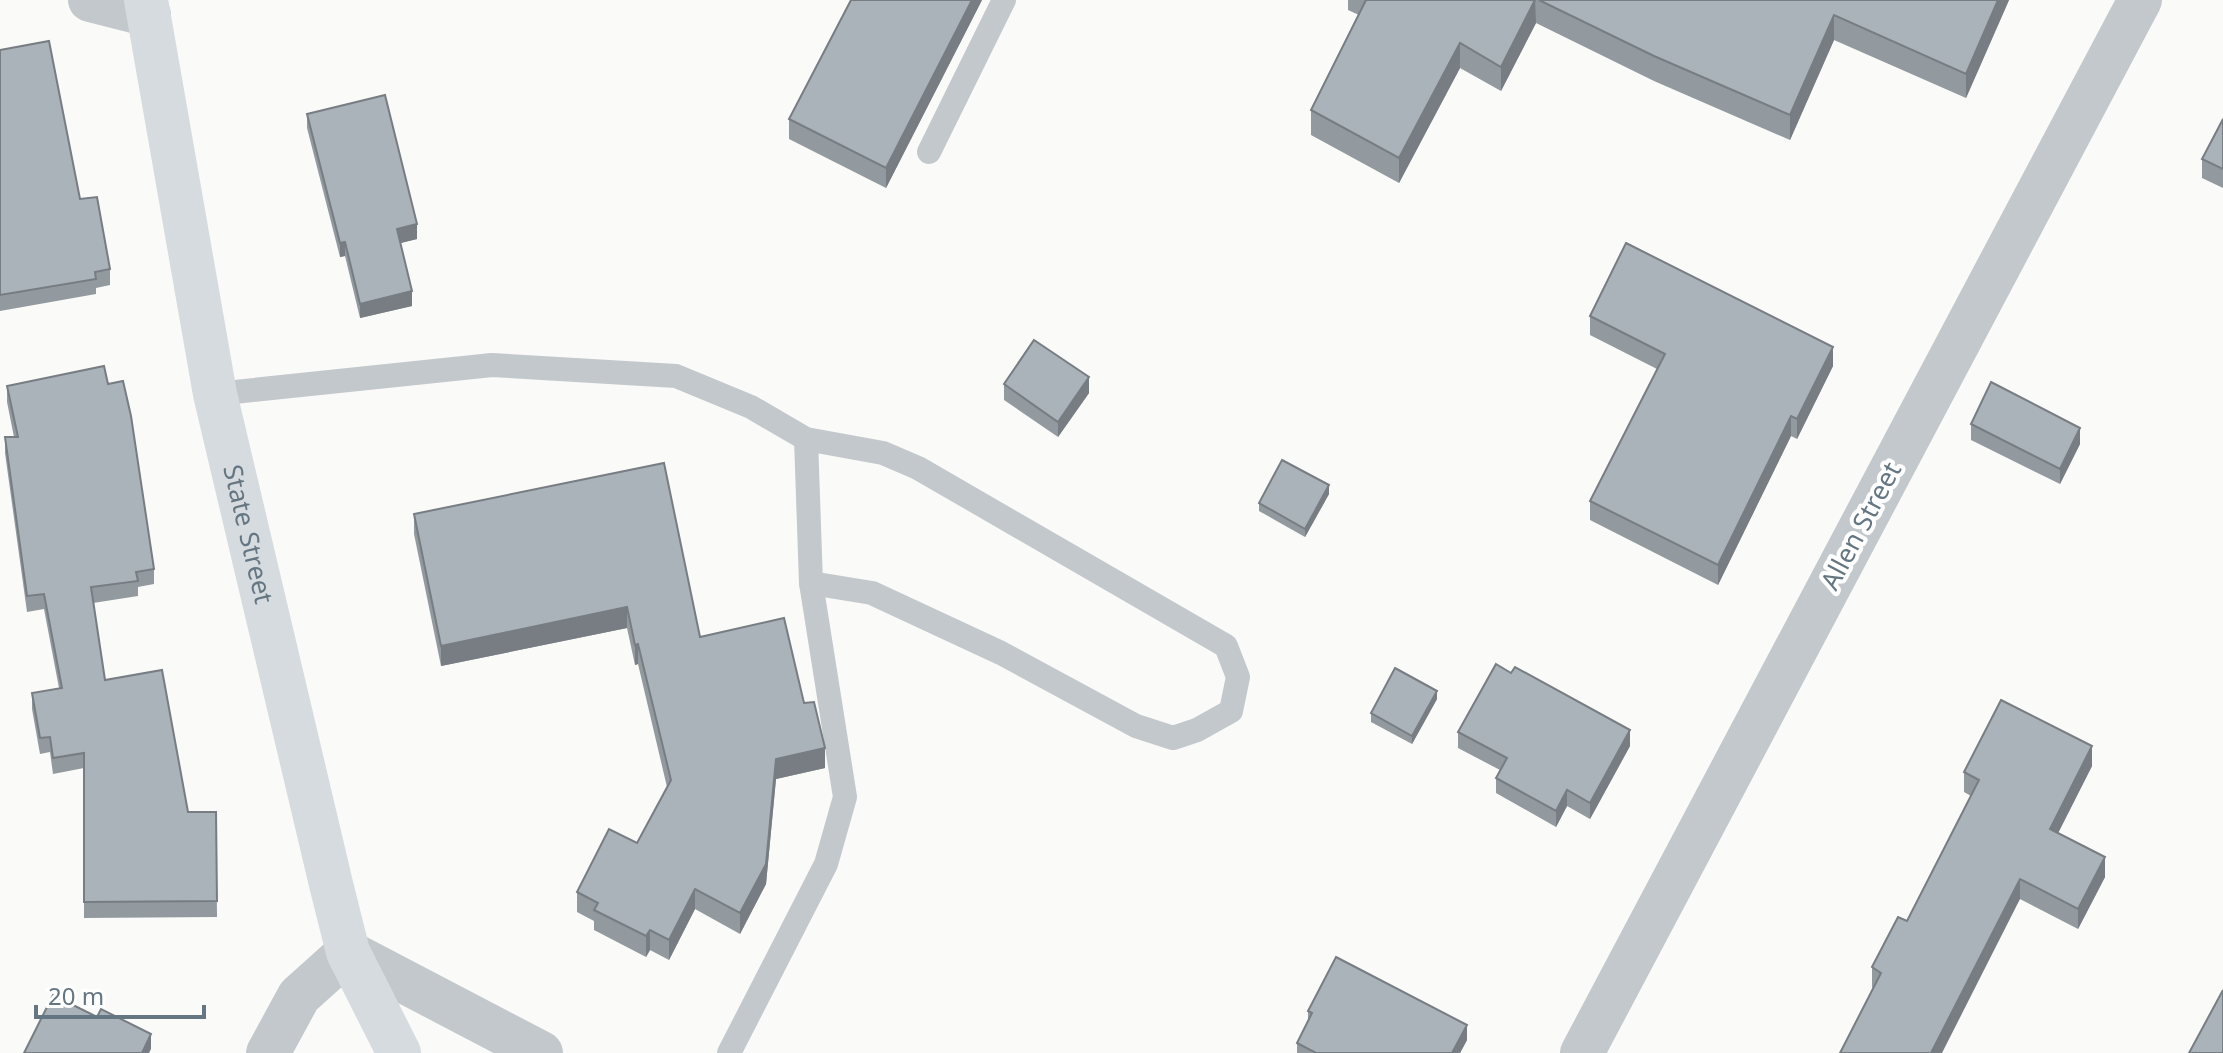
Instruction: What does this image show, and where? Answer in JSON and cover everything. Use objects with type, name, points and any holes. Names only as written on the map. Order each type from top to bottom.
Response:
[{"type":"street","points":[[90,0],[148,8]]},
{"type":"street","name":"Allen Street","points":[[1582,1053],[2140,0]]},
{"type":"street","name":"State Street","points":[[148,8],[215,394],[348,952],[399,1053]]},
{"type":"street","points":[[268,1053],[299,996],[348,952],[541,1053]]},
{"type":"lane","points":[[929,152],[1004,0]]},
{"type":"lane","points":[[215,394],[492,365],[676,376],[751,407],[806,439],[883,453],[918,468],[1226,646],[1238,677],[1231,711],[1197,730],[1173,738],[1136,726],[1001,653],[872,593],[811,583]]},
{"type":"lane","points":[[729,1053],[826,864],[845,797],[811,583],[806,439]]},
{"type":"building","points":[[851,0],[972,0],[886,168],[789,119]]},
{"type":"building","points":[[1366,0],[1535,0],[1501,67],[1460,43],[1399,158],[1311,110]]},
{"type":"building","points":[[1539,0],[1998,0],[1966,74],[1834,15],[1790,115],[1654,56]]},
{"type":"building","points":[[49,41],[80,199],[97,197],[110,269],[95,272],[96,279],[0,295],[0,50]]},
{"type":"building","points":[[385,95],[417,224],[397,229],[412,291],[360,304],[345,242],[340,243],[307,114]]},
{"type":"building","points":[[2223,119],[2223,169],[2202,159]]},
{"type":"building","points":[[1626,243],[1833,347],[1797,419],[1791,416],[1718,565],[1590,501],[1665,354],[1590,316]]},
{"type":"building","points":[[1034,340],[1089,377],[1058,422],[1004,384]]},
{"type":"building","points":[[104,366],[108,384],[123,381],[154,569],[136,572],[138,581],[91,587],[105,680],[162,670],[188,812],[216,812],[217,901],[84,902],[84,753],[53,758],[50,737],[40,738],[32,693],[62,688],[44,594],[27,596],[5,437],[18,437],[7,386]]},
{"type":"building","points":[[1991,382],[2080,428],[2060,469],[1971,424]]},
{"type":"building","points":[[1282,460],[1329,485],[1305,529],[1259,503]]},
{"type":"building","points":[[664,463],[700,637],[784,618],[804,703],[814,702],[825,748],[776,759],[766,864],[740,913],[695,889],[669,940],[650,930],[646,936],[594,910],[598,903],[577,892],[609,829],[637,843],[671,780],[627,607],[441,646],[414,514]]},
{"type":"building","points":[[1496,664],[1511,673],[1515,667],[1630,730],[1590,803],[1567,790],[1556,811],[1496,778],[1507,758],[1458,732]]},
{"type":"building","points":[[1395,668],[1437,691],[1412,736],[1371,713]]},
{"type":"building","points":[[2001,700],[2092,746],[2050,829],[2105,857],[2078,909],[2020,879],[1931,1053],[1840,1053],[1881,973],[1872,967],[1898,917],[1907,921],[1979,780],[1964,772]]},
{"type":"building","points":[[1336,957],[1467,1025],[1452,1053],[1316,1053],[1297,1043],[1312,1013],[1308,1011]]},
{"type":"building","points":[[2223,990],[2223,1053],[2189,1053]]},
{"type":"building","points":[[53,995],[97,1017],[101,1009],[151,1034],[142,1053],[24,1053]]}]
